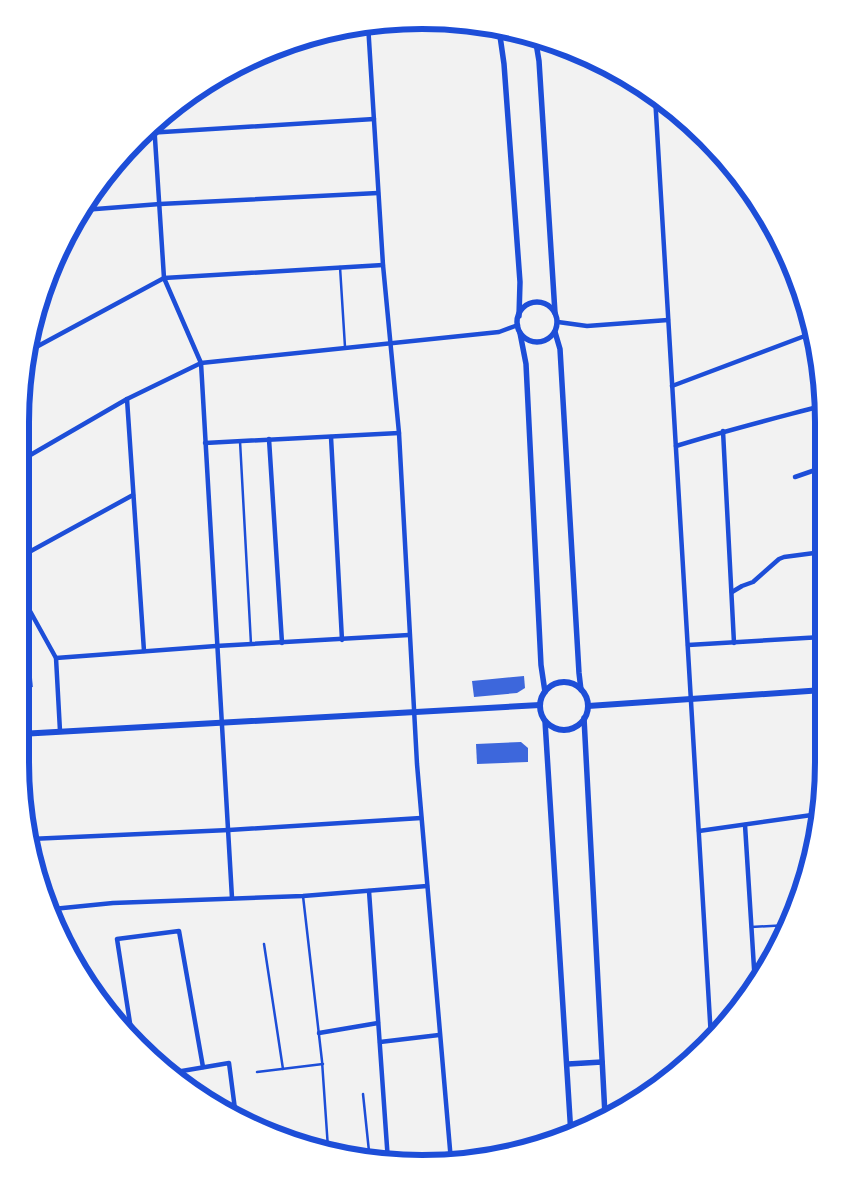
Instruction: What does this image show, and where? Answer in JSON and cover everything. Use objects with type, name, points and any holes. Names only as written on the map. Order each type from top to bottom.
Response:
[{"type":"main road","points":[[562,682],[570,683],[581,690],[588,706],[584,718],[574,727],[556,728],[545,721],[540,706],[545,692],[550,687],[562,682]]},
{"type":"main road","points":[[588,706],[815,690]]},
{"type":"main road","points":[[29,733],[540,706]]},
{"type":"street","points":[[369,32],[383,265],[399,432],[409,635],[421,818],[450,1154]]},
{"type":"street","points":[[500,36],[504,64],[520,282],[518,325],[526,364],[541,665],[545,692]]},
{"type":"street","points":[[537,46],[555,312],[558,322],[555,332],[560,349],[578,673],[581,690]]},
{"type":"street","points":[[655,106],[710,1029]]},
{"type":"street","points":[[157,132],[374,119]]},
{"type":"street","points":[[155,133],[164,278],[201,363],[232,898]]},
{"type":"street","points":[[91,209],[378,193]]},
{"type":"street","points":[[36,347],[164,278],[383,265]]},
{"type":"street","points":[[518,316],[526,305],[539,302],[551,307],[555,312]]},
{"type":"street","points":[[558,322],[587,326],[668,320]]},
{"type":"street","points":[[29,456],[127,399],[201,363],[498,332],[518,325]]},
{"type":"street","points":[[520,333],[531,341],[538,342],[544,341],[555,332]]},
{"type":"street","points":[[672,386],[806,336]]},
{"type":"street","points":[[127,399],[144,651]]},
{"type":"street","points":[[676,446],[723,431],[814,408]]},
{"type":"street","points":[[723,431],[734,643]]},
{"type":"street","points":[[205,443],[399,432]]},
{"type":"street","points":[[331,437],[342,640]]},
{"type":"street","points":[[269,439],[282,642]]},
{"type":"street","points":[[795,477],[815,470]]},
{"type":"street","points":[[29,552],[133,495]]},
{"type":"street","points":[[732,592],[753,582],[779,559],[815,553]]},
{"type":"street","points":[[29,609],[56,658],[60,731]]},
{"type":"street","points":[[56,658],[216,646],[409,635]]},
{"type":"street","points":[[688,645],[815,637]]},
{"type":"street","points":[[584,718],[605,1110]]},
{"type":"street","points":[[545,721],[571,1126]]},
{"type":"street","points":[[699,831],[812,815]]},
{"type":"street","points":[[36,839],[229,830],[421,818]]},
{"type":"street","points":[[744,825],[754,972]]},
{"type":"street","points":[[58,909],[113,903],[303,896],[427,886]]},
{"type":"street","points":[[369,891],[388,1153]]},
{"type":"street","points":[[130,1026],[117,939],[179,931],[203,1068]]},
{"type":"street","points":[[319,1033],[378,1023]]},
{"type":"street","points":[[380,1042],[439,1036]]},
{"type":"street","points":[[568,1064],[602,1062]]},
{"type":"street","points":[[180,1072],[230,1063],[235,1108]]},
{"type":"lane","points":[[340,267],[345,347]]},
{"type":"lane","points":[[240,441],[251,644]]},
{"type":"lane","points":[[303,896],[323,1064],[328,1144]]},
{"type":"lane","points":[[751,927],[779,925]]},
{"type":"lane","points":[[264,944],[283,1069]]},
{"type":"lane","points":[[257,1072],[323,1064]]},
{"type":"lane","points":[[363,1094],[369,1152]]},
{"type":"building","points":[[29,652],[33,687],[29,688]]},
{"type":"building","points":[[524,676],[525,688],[517,693],[474,697],[472,681]]},
{"type":"building","points":[[521,742],[528,748],[528,762],[477,764],[476,744]]}]
